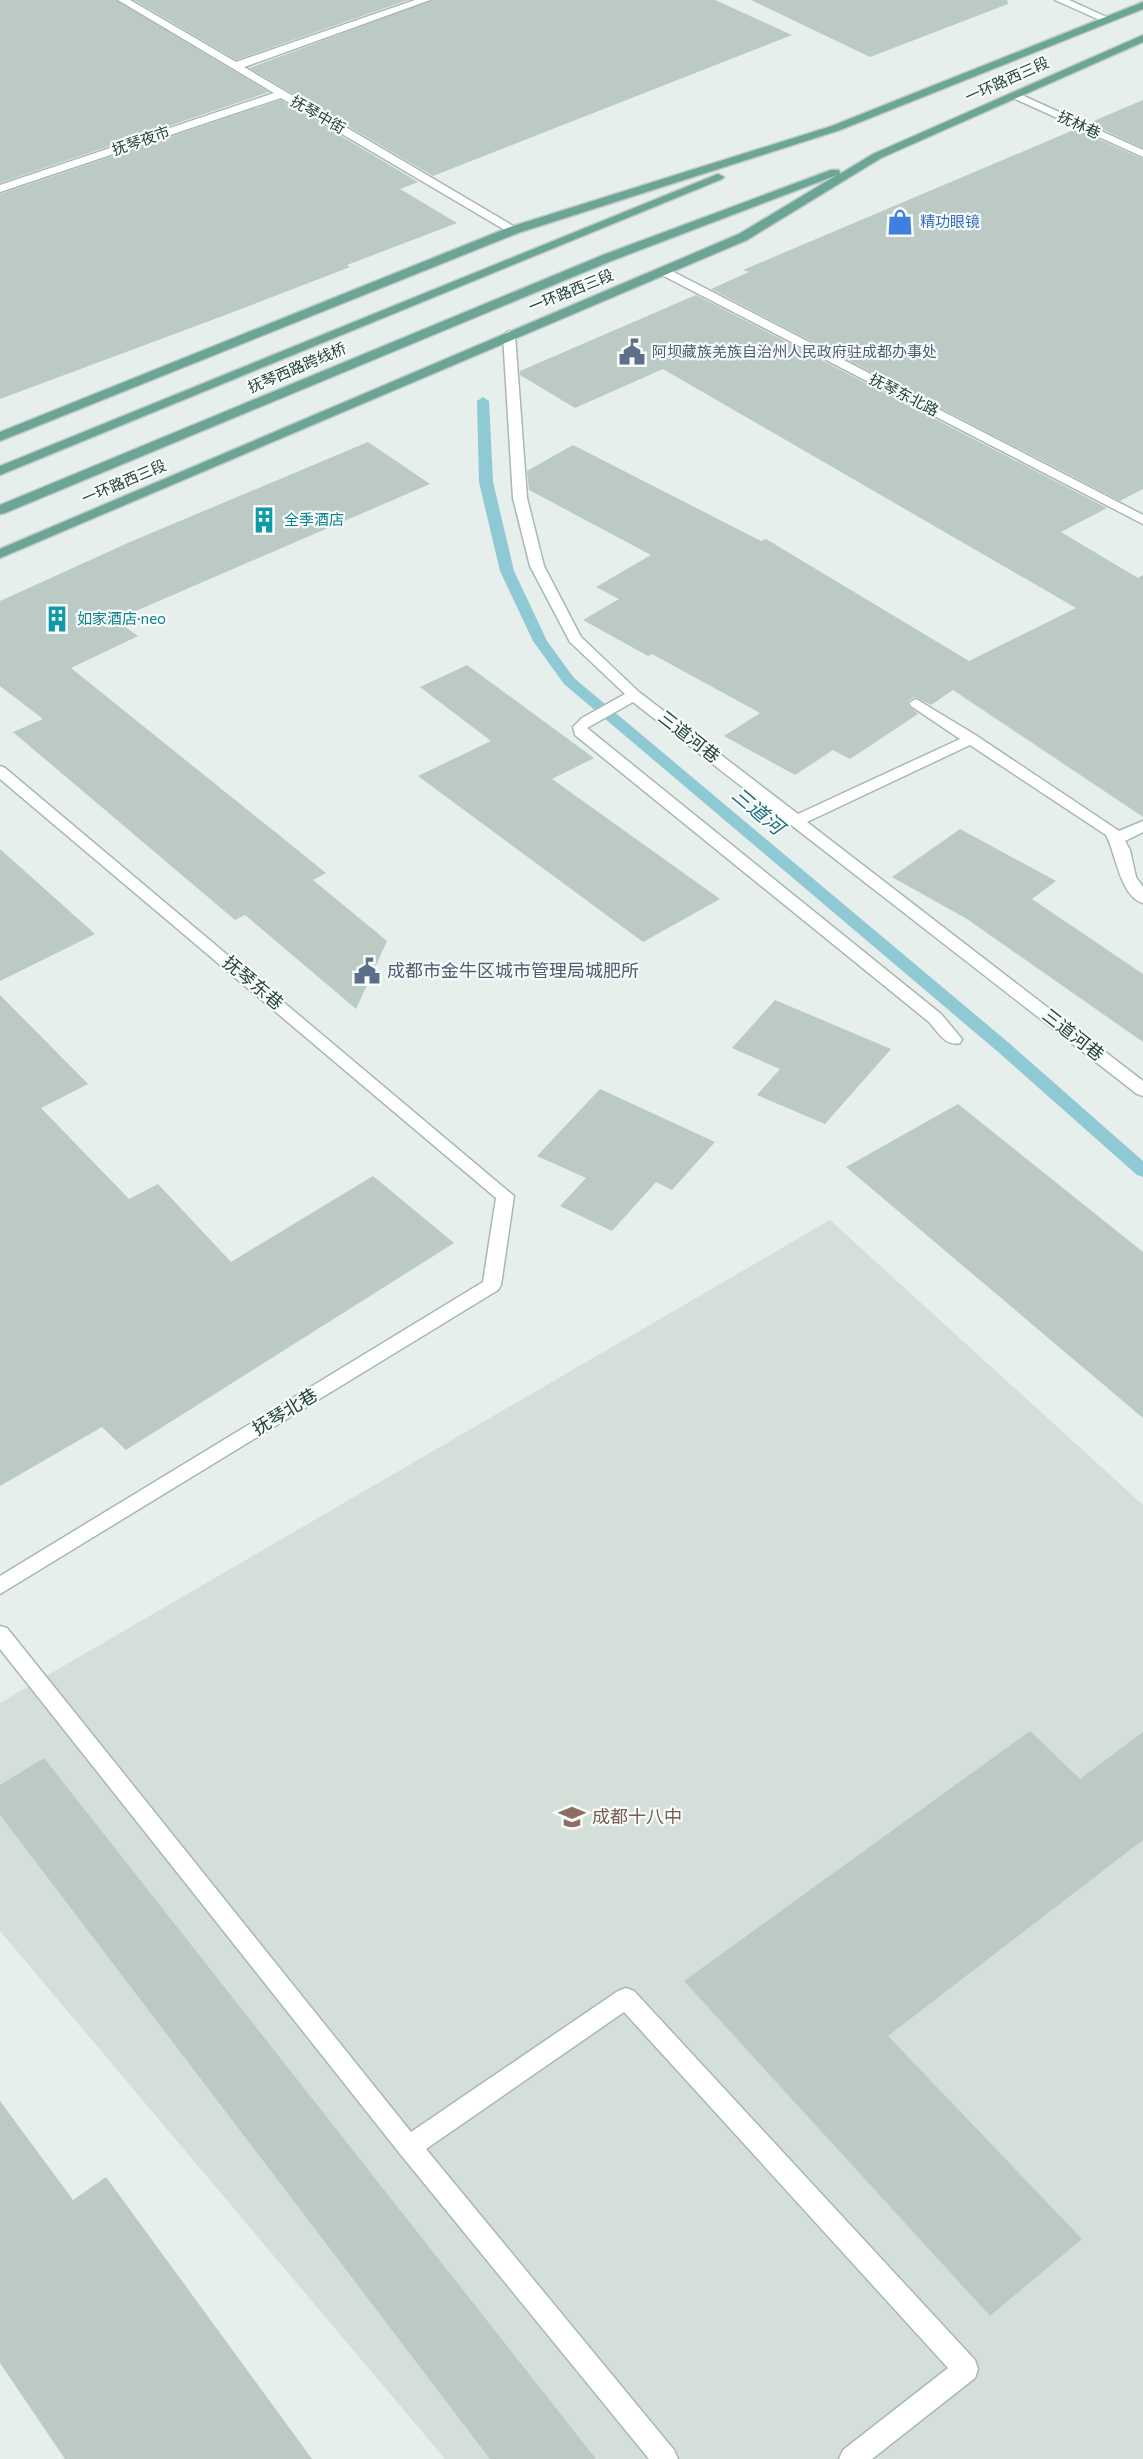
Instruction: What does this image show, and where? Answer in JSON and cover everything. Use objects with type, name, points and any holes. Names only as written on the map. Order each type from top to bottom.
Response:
[{"type":"main road","name":"一环路西三段","points":[[0,437],[514,230],[837,128],[1143,4]]},
{"type":"main road","name":"一环路西三段","points":[[0,554],[509,334],[743,237],[877,156],[1143,38]]},
{"type":"main road","name":"抚琴西路跨线桥","points":[[0,471],[837,128]]},
{"type":"main road","name":"抚琴西路跨线桥","points":[[0,510],[607,258],[877,156]]},
{"type":"street","name":"抚琴中街","points":[[123,0],[514,230]]},
{"type":"street","points":[[235,66],[425,0]]},
{"type":"street","points":[[1060,0],[1106,19]]},
{"type":"street","name":"抚琴夜市","points":[[0,189],[282,94]]},
{"type":"street","name":"抚林巷","points":[[1015,94],[1143,154]]},
{"type":"street","name":"抚琴东北路","points":[[664,271],[1141,516]]},
{"type":"street","name":"三道河巷","points":[[509,334],[520,498],[537,566],[575,639],[629,698],[796,821],[1143,1090]]},
{"type":"street","points":[[629,698],[587,721],[580,727],[580,732],[935,1018],[954,1039]]},
{"type":"street","points":[[916,703],[1112,832],[1122,850],[1128,878],[1143,898]]},
{"type":"street","points":[[796,821],[972,739]]},
{"type":"street","name":"抚琴东巷","points":[[0,771],[505,1196]]},
{"type":"street","points":[[1116,840],[1143,826]]},
{"type":"street","name":"抚琴北巷","points":[[0,1586],[492,1285],[505,1196]]},
{"type":"street","points":[[0,1634],[409,2147],[666,2459]]},
{"type":"street","points":[[409,2147],[626,1998],[966,2368],[852,2459]]},
{"type":"shaded area","name":"成都十八中","points":[[830,1220],[1143,1505],[1143,2459],[445,2459],[0,1931],[0,1703]]},
{"type":"building","points":[[0,0],[116,0],[269,92],[0,183]]},
{"type":"building","points":[[134,0],[408,0],[236,60]]},
{"type":"building","points":[[432,0],[715,0],[792,35],[433,176],[249,68]]},
{"type":"building","points":[[751,0],[1007,0],[1008,4],[870,57]]},
{"type":"building","points":[[281,100],[418,182],[400,189],[457,223],[347,265],[350,267],[0,399],[0,194]]},
{"type":"building","points":[[1143,100],[1143,148],[1089,123]]},
{"type":"building","points":[[1076,129],[1143,159],[1143,489],[1120,501],[711,289],[749,272],[743,270]]},
{"type":"building","points":[[696,295],[1107,508],[1061,532],[1138,578],[1143,575],[1143,817],[953,690],[931,705],[915,697],[908,701],[907,704],[918,714],[850,759],[833,750],[795,775],[724,736],[760,713],[652,654],[648,656],[583,620],[619,599],[596,587],[651,555],[529,490],[527,471],[573,445],[761,541],[766,539],[969,661],[1076,608],[663,369],[575,408],[520,375],[520,371]]},
{"type":"building","points":[[368,442],[430,484],[115,620],[138,636],[71,668],[326,873],[313,880],[387,941],[356,1009],[245,915],[235,920],[13,732],[43,719],[0,686],[0,601],[130,542]]},
{"type":"building","points":[[467,665],[594,758],[552,779],[720,899],[643,942],[418,776],[491,741],[420,687]]},
{"type":"building","points":[[960,829],[1056,881],[1032,899],[1143,974],[1143,1042],[967,919],[892,877]]},
{"type":"building","points":[[0,849],[95,934],[0,981]]},
{"type":"building","points":[[0,995],[88,1084],[41,1108],[129,1199],[158,1184],[231,1262],[373,1176],[454,1243],[126,1450],[102,1427],[0,1486]]},
{"type":"building","points":[[775,1000],[891,1049],[825,1124],[757,1095],[780,1069],[732,1048]]},
{"type":"building","points":[[600,1089],[715,1142],[672,1190],[656,1182],[612,1231],[560,1206],[586,1178],[537,1156]]},
{"type":"building","points":[[958,1104],[1143,1252],[1143,1418],[846,1167]]},
{"type":"building","points":[[1030,1731],[1080,1779],[1143,1732],[1143,1840],[888,2036],[1082,2239],[990,2316],[684,1981]]},
{"type":"building","points":[[44,1758],[596,2459],[490,2459],[0,1815],[0,1785]]},
{"type":"building","points":[[0,2101],[73,2200],[106,2177],[312,2459],[65,2459],[0,2363]]},
{"type":"waterway","name":"三道河","points":[[483,401],[486,482],[507,571],[540,641],[569,681],[1003,1047],[1143,1171]]},
{"type":"place","name":"精功眼镜","points":[[900,222]]},
{"type":"place","name":"阿坝藏族羌族自治州人民政府驻成都办事处","points":[[632,352]]},
{"type":"place","name":"全季酒店","points":[[264,520]]},
{"type":"place","name":"如家酒店·neo","points":[[57,619]]},
{"type":"place","name":"成都市金牛区城市管理局城肥所","points":[[367,971]]},
{"type":"place","name":"成都十八中","points":[[572,1817]]}]
